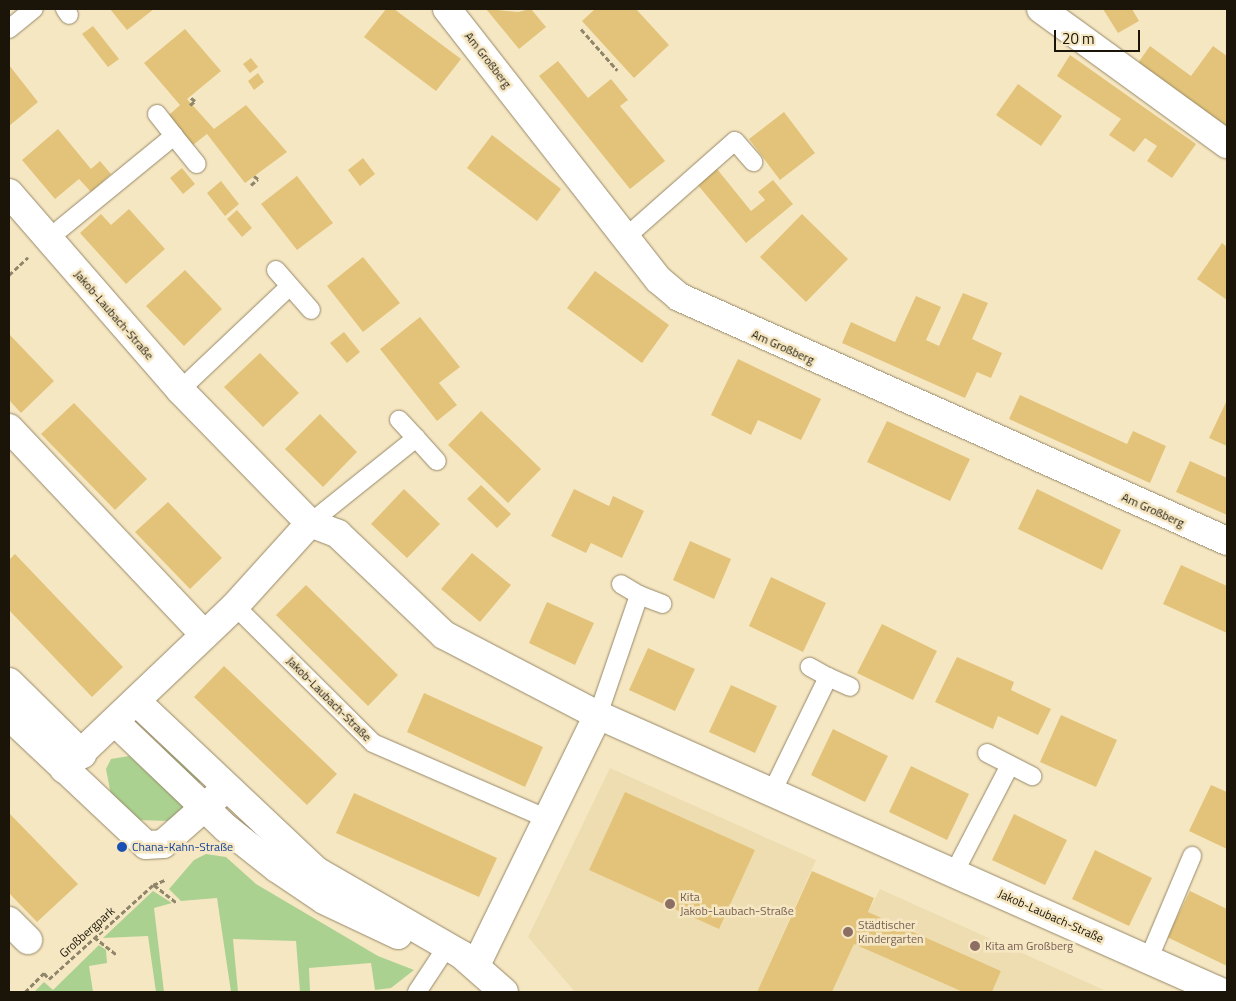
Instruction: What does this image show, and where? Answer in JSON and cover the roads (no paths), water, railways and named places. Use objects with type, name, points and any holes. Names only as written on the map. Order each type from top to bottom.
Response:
[{"type":"street","name":"Am Großberg","points":[[448,9],[659,280],[713,316],[1227,541]]},
{"type":"street","points":[[1041,9],[1227,144]]},
{"type":"street","name":"Jakob-Laubach-Straße","points":[[9,193],[180,390],[310,524],[338,534],[444,635],[598,715],[1148,958],[1178,984],[1221,992]]},
{"type":"street","points":[[9,428],[204,634]]},
{"type":"street","points":[[73,762],[116,723],[204,634],[235,606],[310,524]]},
{"type":"street","points":[[9,682],[73,762],[146,845],[163,844],[225,788]]},
{"type":"street","points":[[137,702],[225,788],[315,870],[476,965],[504,992]]},
{"type":"street","points":[[476,965],[598,715]]},
{"type":"street","points":[[9,716],[73,762]]},
{"type":"street","points":[[116,723],[204,808],[278,869],[324,900],[386,930],[446,948]]},
{"type":"street","points":[[9,921],[28,940]]},
{"type":"lane","points":[[9,29],[34,9]]},
{"type":"lane","points":[[157,114],[197,164]]},
{"type":"lane","points":[[48,239],[174,136]]},
{"type":"lane","points":[[626,237],[735,141],[753,162]]},
{"type":"lane","points":[[276,270],[312,310]]},
{"type":"lane","points":[[180,390],[290,286]]},
{"type":"lane","points":[[400,420],[437,461]]},
{"type":"lane","points":[[310,524],[416,438]]},
{"type":"lane","points":[[621,584],[639,595],[662,604]]},
{"type":"lane","points":[[598,715],[639,595]]},
{"type":"lane","name":"Jakob-Laubach-Straße","points":[[235,606],[373,743],[548,820]]},
{"type":"lane","points":[[810,667],[828,678],[850,686]]},
{"type":"lane","points":[[772,792],[828,678]]},
{"type":"lane","points":[[987,753],[1009,767],[1032,776]]},
{"type":"lane","points":[[954,873],[1009,767]]},
{"type":"lane","points":[[1148,958],[1192,856]]},
{"type":"lane","points":[[417,992],[446,948]]},
{"type":"place","name":"Chana-Kahn-Straße","points":[[122,847]]},
{"type":"place","name":"Kita Jakob-Laubach-Straße","points":[[670,904]]},
{"type":"place","name":"Städtischer Kindergarten","points":[[848,932]]},
{"type":"place","name":"Kita am Großberg","points":[[975,946]]}]
